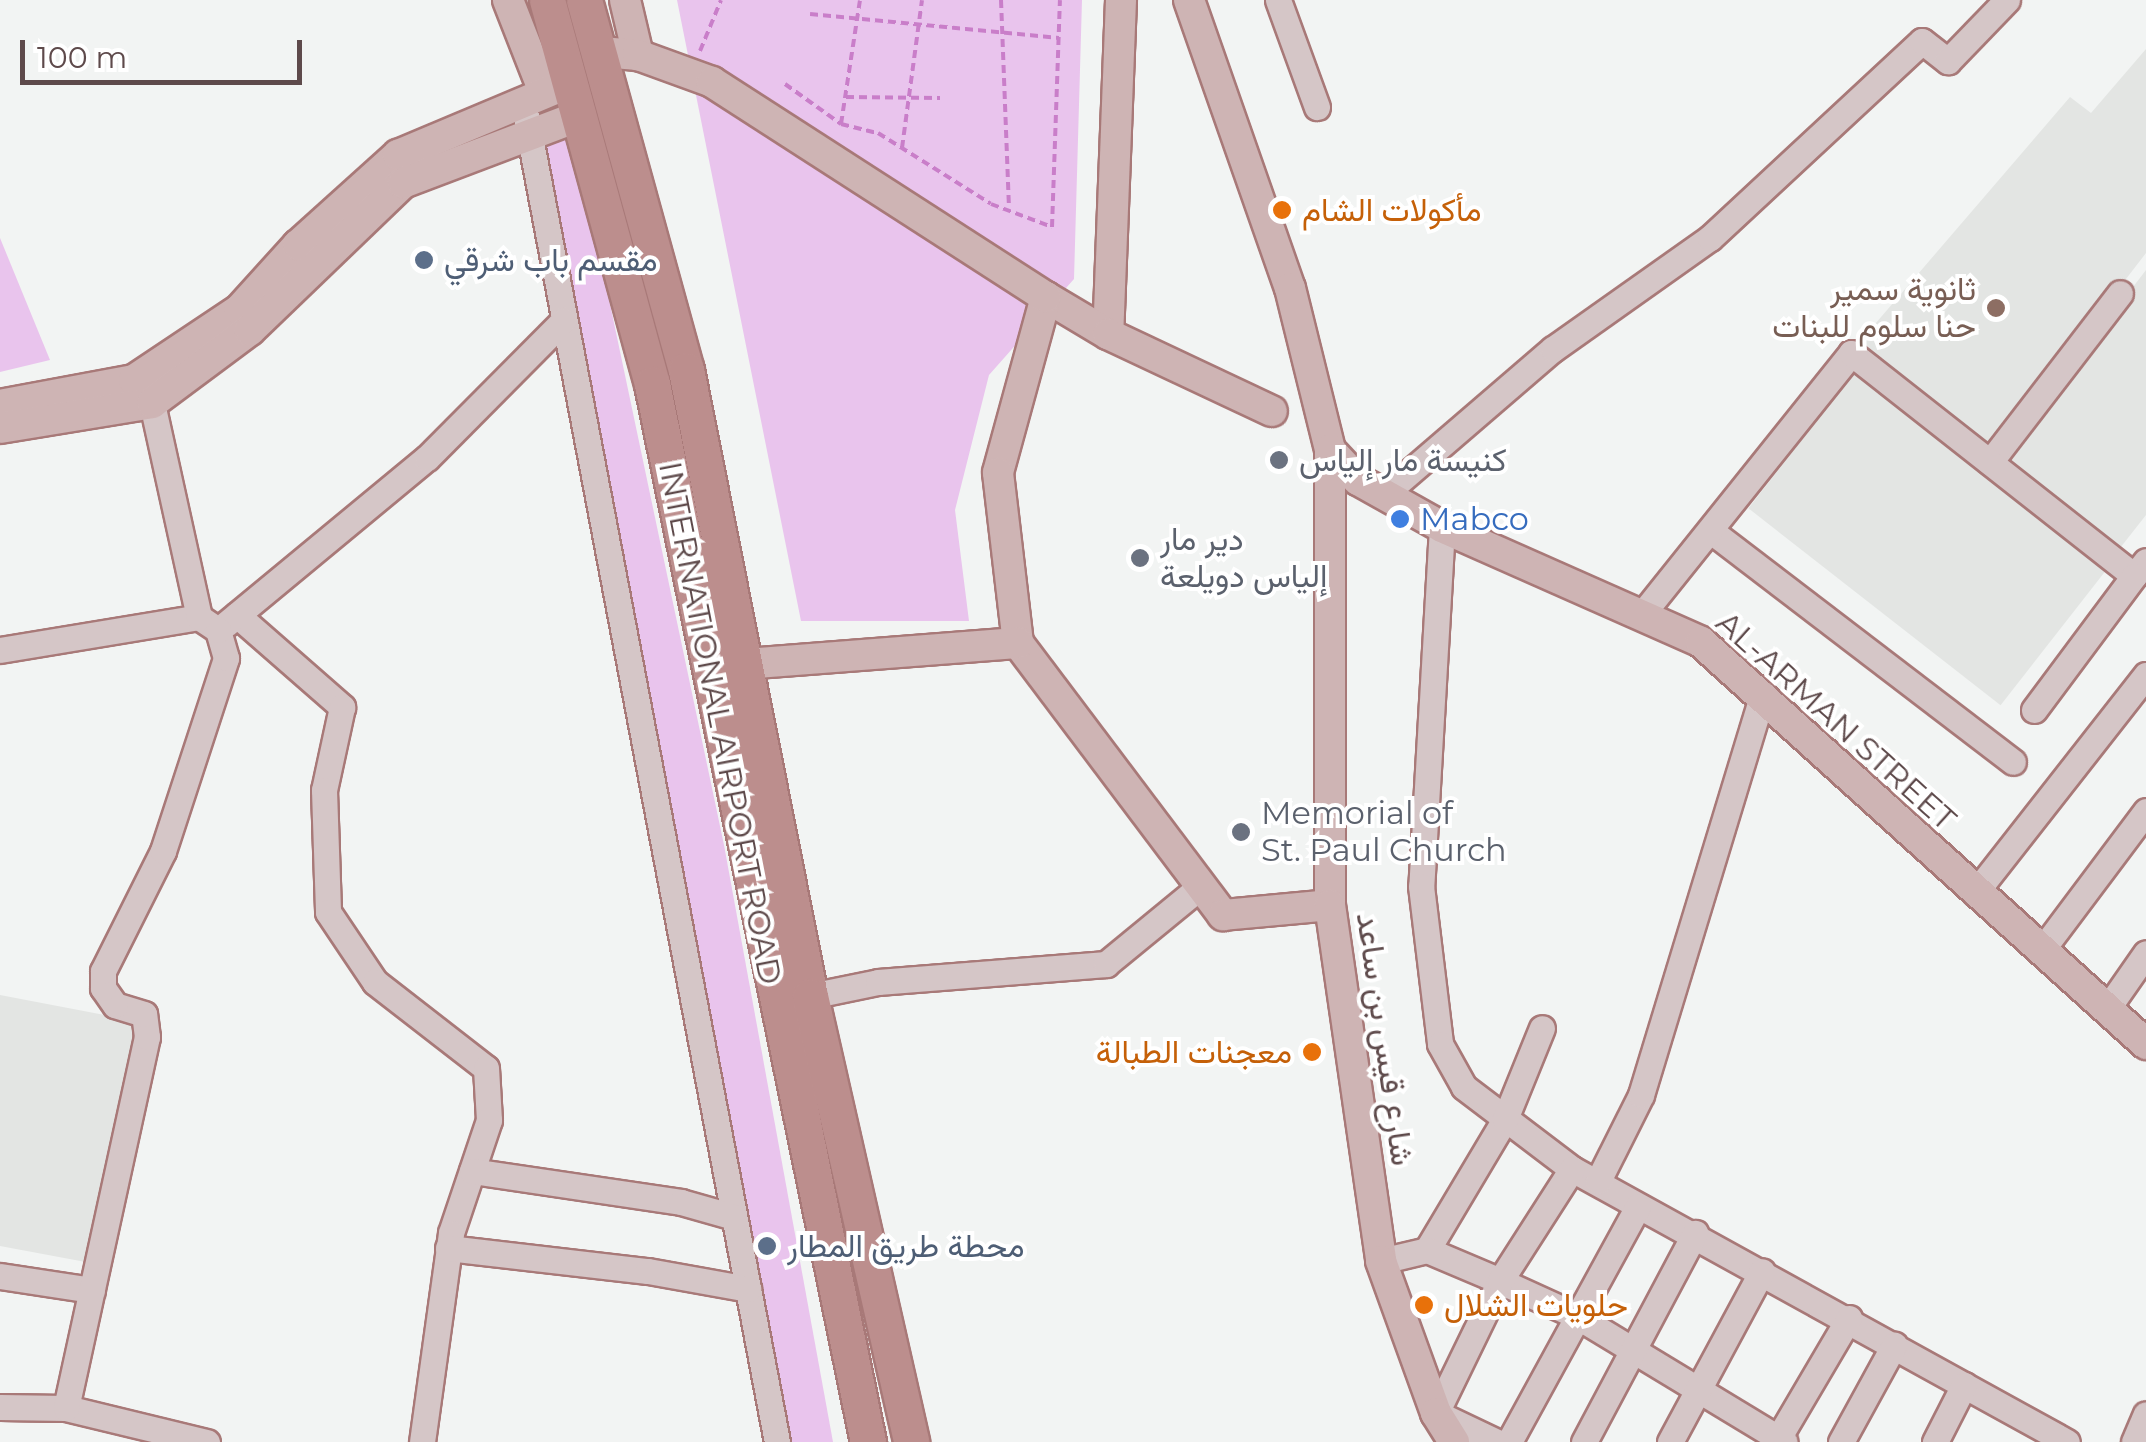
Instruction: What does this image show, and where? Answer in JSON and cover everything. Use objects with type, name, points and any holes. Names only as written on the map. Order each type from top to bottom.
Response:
[{"type":"highway","name":"INTERNATIONAL AIRPORT ROAD","points":[[584,0],[602,52],[686,370],[810,996],[911,1442]]},
{"type":"highway","name":"INTERNATIONAL AIRPORT ROAD","points":[[547,3],[553,98],[652,384],[868,1442]]},
{"type":"main road","points":[[508,0],[553,98]]},
{"type":"main road","points":[[625,0],[638,54]]},
{"type":"main road","points":[[1108,334],[1121,0]]},
{"type":"main road","points":[[1189,0],[1290,288],[1330,450]]},
{"type":"main road","points":[[602,52],[638,54],[687,70],[1108,334],[1272,412]]},
{"type":"main road","points":[[0,428],[143,392],[250,330],[403,183],[530,137],[553,98]]},
{"type":"main road","points":[[0,405],[143,392],[239,310],[298,245],[398,154],[553,98]]},
{"type":"main road","points":[[1046,297],[998,473],[1018,643],[1224,915],[1330,905]]},
{"type":"main road","name":"AL-ARMAN STREET","points":[[1330,450],[1383,496],[1442,527],[1701,642],[2146,1044]]},
{"type":"main road","name":"شارع قيس بن ساعد","points":[[1330,450],[1330,905],[1381,1261],[1436,1413],[1454,1442]]},
{"type":"main road","points":[[745,664],[1018,643]]},
{"type":"street","points":[[1278,0],[1318,107]]},
{"type":"street","points":[[1383,496],[1552,349],[1710,238],[1922,40],[1948,62],[2007,0]]},
{"type":"street","points":[[553,98],[530,137],[777,1442]]},
{"type":"street","points":[[1990,462],[2120,293]]},
{"type":"street","points":[[0,650],[218,621],[427,458],[564,320]]},
{"type":"street","points":[[1643,613],[1851,354],[1990,462],[2140,569],[2034,710]]},
{"type":"street","points":[[66,1408],[147,1037],[144,1014],[115,1005],[103,988],[104,971],[162,851],[226,658],[218,621],[143,392]]},
{"type":"street","points":[[1442,527],[1421,886],[1440,1044],[1464,1087],[1572,1169],[1849,1318],[2067,1442]]},
{"type":"street","points":[[1711,531],[2013,762]]},
{"type":"street","points":[[218,621],[342,707],[324,790],[328,912],[375,982],[486,1068],[489,1120],[448,1248],[422,1442]]},
{"type":"street","points":[[1975,893],[2146,675]]},
{"type":"street","points":[[1598,1181],[1641,1096],[1763,694]]},
{"type":"street","points":[[2041,951],[2146,811]]},
{"type":"street","points":[[810,996],[878,982],[1106,964],[1201,886]]},
{"type":"street","points":[[2107,1010],[2146,953]]},
{"type":"street","points":[[1428,1250],[1506,1119],[1542,1028]]},
{"type":"street","points":[[1497,1442],[1436,1413],[1500,1281],[1572,1169]]},
{"type":"street","points":[[472,1171],[681,1202],[734,1217]]},
{"type":"street","points":[[1509,1442],[1575,1315],[1638,1206]]},
{"type":"street","points":[[1584,1442],[1696,1234]]},
{"type":"street","points":[[448,1248],[648,1270],[748,1290]]},
{"type":"street","points":[[1381,1261],[1428,1250],[1500,1281],[1575,1315],[1780,1441],[1849,1318]]},
{"type":"street","points":[[1670,1442],[1762,1271]]},
{"type":"street","points":[[0,1276],[92,1290]]},
{"type":"street","points":[[1841,1442],[1894,1346]]},
{"type":"street","points":[[1935,1442],[1964,1384]]},
{"type":"street","points":[[0,1406],[66,1408],[207,1442]]},
{"type":"street","points":[[2134,1442],[2146,1414]]},
{"type":"path","points":[[687,70],[709,38],[721,0]]},
{"type":"path","points":[[841,124],[860,0]]},
{"type":"path","points":[[902,148],[922,0]]},
{"type":"path","points":[[1001,0],[1009,207],[1018,218],[1052,227],[1060,0]]},
{"type":"path","points":[[810,14],[1058,38]]},
{"type":"path","points":[[785,84],[841,124],[902,148],[992,204],[1009,207]]},
{"type":"path","points":[[846,97],[940,98]]},
{"type":"shaded area","points":[[677,0],[1082,0],[1074,279],[989,375],[955,510],[969,621],[801,621]]},
{"type":"shaded area","name":"ثانوية سمير حنا سلوم للبنات","points":[[2146,49],[2146,253],[1992,453],[1857,345],[2070,97],[2091,113]]},
{"type":"shaded area","points":[[564,124],[606,285],[724,845],[833,1442],[777,1442],[530,137]]},
{"type":"shaded area","points":[[0,238],[50,360],[0,372]]},
{"type":"shaded area","points":[[2146,270],[2146,515],[2113,557],[1997,465]]},
{"type":"shaded area","points":[[1858,368],[2110,565],[2001,705],[1748,508]]},
{"type":"shaded area","points":[[0,995],[136,1021],[91,1263],[0,1246]]},
{"type":"place","name":"مأكولات الشام","points":[[1282,210]]},
{"type":"place","name":"مقسم باب شرقي","points":[[424,260]]},
{"type":"place","name":"ثانوية سمير حنا سلوم للبنات","points":[[1996,308]]},
{"type":"place","name":"كنيسة مار إلياس","points":[[1279,460]]},
{"type":"place","name":"Mabco","points":[[1400,519]]},
{"type":"place","name":"دير مار إلياس دويلعة","points":[[1140,558]]},
{"type":"place","name":"Memorial of St. Paul Church","points":[[1241,832]]},
{"type":"place","name":"معجنات الطبالة","points":[[1312,1052]]},
{"type":"place","name":"محطة طريق المطار","points":[[767,1246]]},
{"type":"place","name":"حلويات الشلال","points":[[1424,1305]]}]
